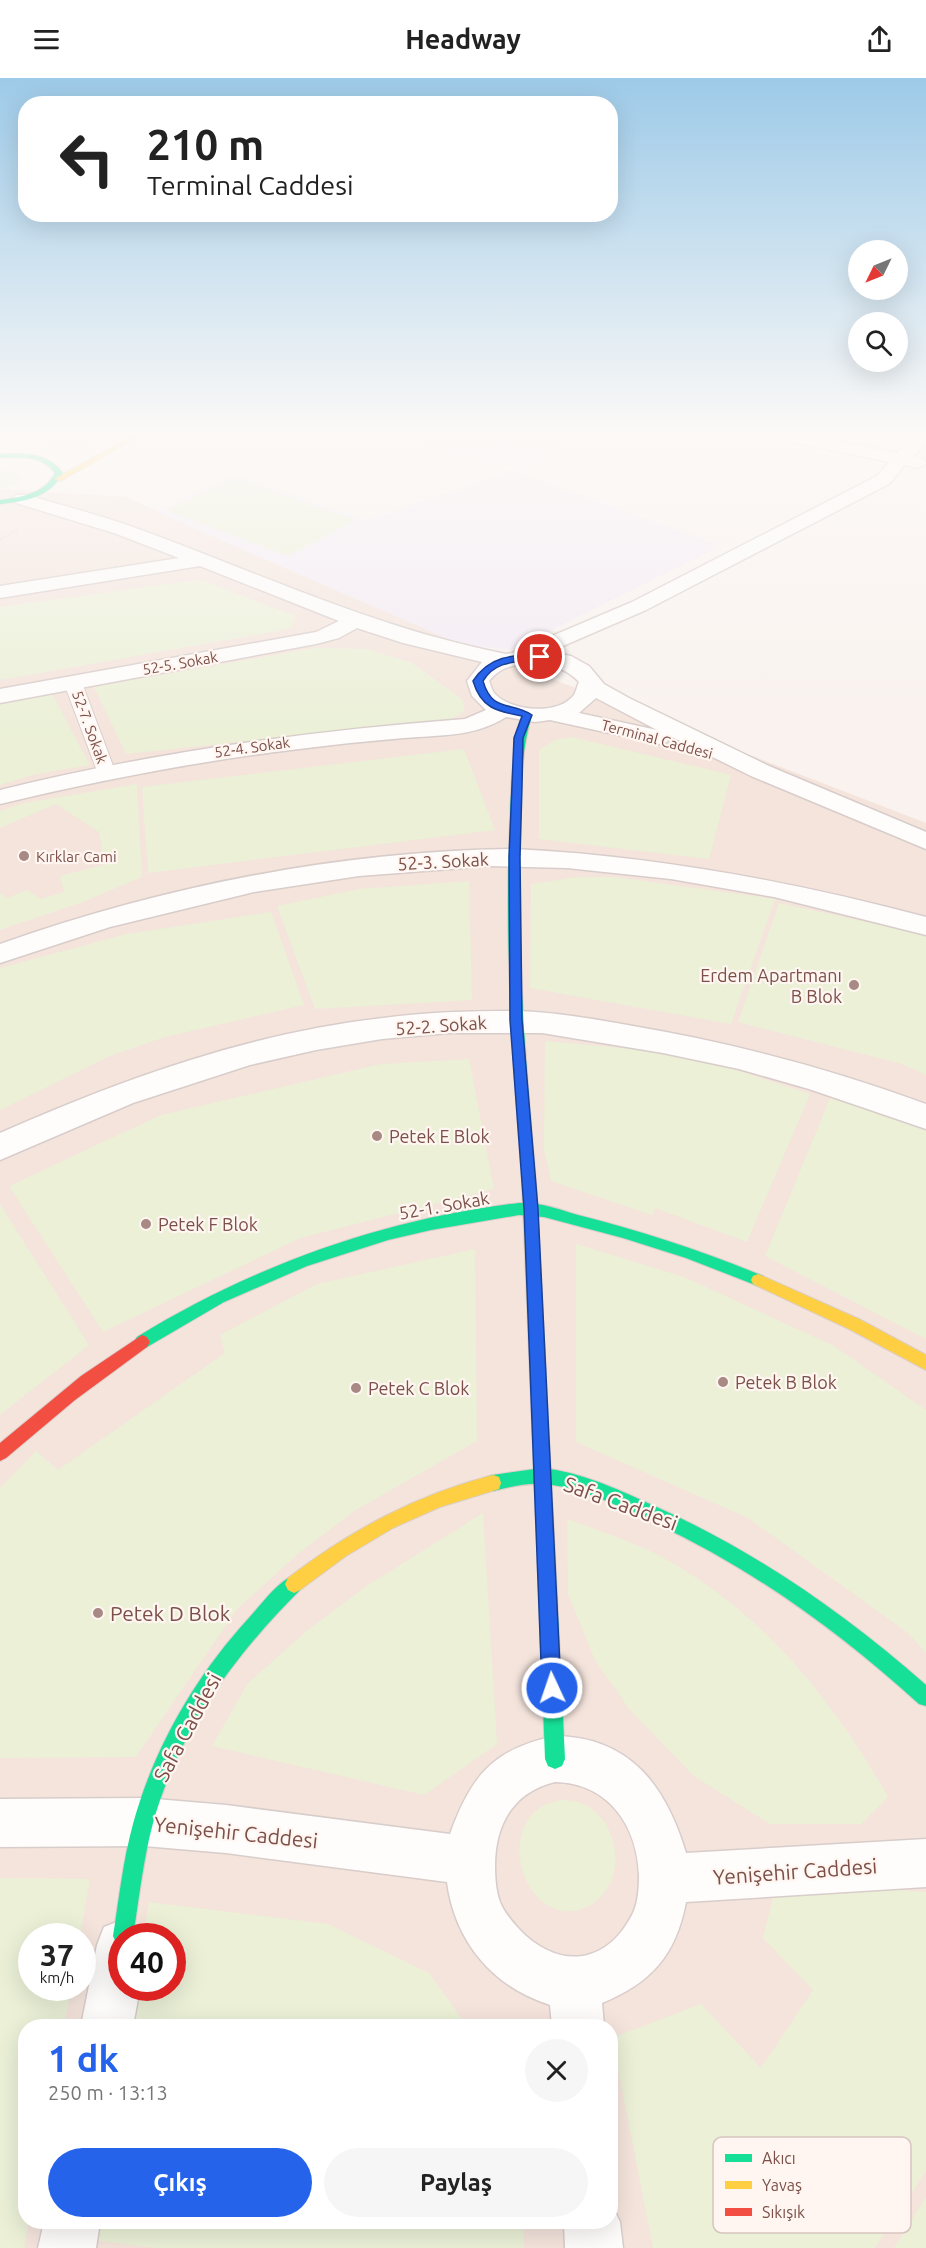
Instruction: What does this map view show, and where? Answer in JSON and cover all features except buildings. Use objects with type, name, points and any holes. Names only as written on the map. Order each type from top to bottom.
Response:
[{"type":"street","name":"Terminal Caddesi","points":[[134,533],[377,628],[484,657],[552,658],[573,666],[591,663]]},
{"type":"street","points":[[478,687],[478,681],[484,671],[639,606],[780,533]]},
{"type":"street","points":[[0,592],[202,560]]},
{"type":"street","points":[[591,663],[639,606]]},
{"type":"street","name":"52-5. Sokak","points":[[0,696],[316,638],[332,634],[356,620]]},
{"type":"street","name":"Terminal Caddesi","points":[[377,628],[478,687],[482,696],[503,709],[527,715],[552,714],[632,730],[760,771]]},
{"type":"street","name":"Terminal Caddesi","points":[[552,714],[578,704],[588,694],[591,663]]},
{"type":"street","name":"Terminal Caddesi","points":[[591,663],[621,703],[760,771],[926,841]]},
{"type":"street","name":"52-4. Sokak","points":[[0,798],[106,771],[273,743],[469,726],[503,709]]},
{"type":"street","points":[[527,715],[519,738],[514,857],[516,1020],[531,1209],[555,1759]]},
{"type":"street","name":"52-3. Sokak","points":[[0,954],[96,922],[238,887],[376,866],[514,857],[596,863],[726,880],[809,896],[926,926]]},
{"type":"street","name":"52-2. Sokak","points":[[0,1147],[112,1098],[181,1074],[248,1055],[382,1029],[516,1020],[590,1029],[740,1058],[816,1079],[926,1117]]},
{"type":"street","name":"52-1. Sokak","points":[[0,1453],[69,1394],[131,1350],[197,1310],[262,1278],[329,1252],[396,1232],[463,1218],[531,1209],[610,1228],[739,1271],[810,1302],[926,1364]]},
{"type":"street","name":"Safa Caddesi","points":[[125,1923],[144,1822],[154,1788],[183,1725],[218,1669],[256,1621],[298,1580],[343,1545],[390,1517],[440,1497],[490,1483],[542,1475],[602,1492],[652,1512],[720,1545],[780,1579],[837,1620],[893,1666],[926,1697]]},
{"type":"street","points":[[555,1759],[573,1759],[608,1772],[638,1799],[658,1836],[665,1879],[656,1924],[645,1942],[631,1960],[595,1980],[576,2005],[554,1981],[516,1962],[500,1947],[486,1928],[472,1884],[470,1861],[472,1839],[479,1818],[502,1783],[518,1771],[536,1763],[555,1759]]},
{"type":"street","name":"Yenişehir Caddesi","points":[[0,1823],[144,1822],[226,1829],[470,1861]]},
{"type":"street","name":"Yenişehir Caddesi","points":[[665,1879],[926,1863]]},
{"type":"street","points":[[108,2019],[112,2001]]},
{"type":"street","points":[[67,2248],[71,2229]]},
{"type":"street","points":[[593,2229],[594,2248]]},
{"type":"lane","name":"52-7. Sokak","points":[[73,682],[106,771]]},
{"type":"shaded area","points":[[0,533],[208,533],[472,648],[926,823],[926,2248],[0,2248]]},
{"type":"shaded area","points":[[205,533],[685,533],[712,543],[712,550],[512,650],[462,645]]},
{"type":"green space","points":[[228,533],[330,533],[288,556]]},
{"type":"green space","points":[[200,580],[295,616],[294,623],[289,629],[0,680],[0,607]]},
{"type":"green space","points":[[314,648],[367,649],[412,663],[462,699],[465,711],[451,719],[126,754],[94,687]]},
{"type":"green space","points":[[51,692],[90,765],[36,774],[0,785],[0,702]]},
{"type":"green space","points":[[572,737],[731,775],[709,859],[539,839],[539,750],[555,740]]},
{"type":"green space","points":[[464,749],[495,830],[148,873],[142,787]]},
{"type":"green space","points":[[137,784],[142,877],[83,902],[0,930],[0,893],[7,898],[27,890],[41,899],[64,892],[60,876],[104,865],[99,832],[56,804],[0,828],[0,811],[24,803]]},
{"type":"green space","points":[[578,877],[615,877],[775,899],[731,1024],[530,988],[531,884]]},
{"type":"green space","points":[[469,881],[472,1000],[315,1009],[277,906],[360,889]]},
{"type":"green space","points":[[779,903],[926,935],[926,1075],[902,1064],[738,1022]]},
{"type":"green space","points":[[271,912],[304,1005],[165,1037],[110,1056],[0,1110],[0,968],[127,934]]},
{"type":"green space","points":[[545,1041],[665,1052],[720,1065],[810,1094],[747,1242],[655,1208],[652,1215],[551,1181],[544,1149]]},
{"type":"green space","points":[[469,1059],[494,1189],[300,1238],[103,1332],[9,1186],[161,1115],[381,1064]]},
{"type":"green space","points":[[830,1098],[926,1127],[926,1339],[765,1256]]},
{"type":"green space","points":[[0,1204],[89,1345],[0,1415]]},
{"type":"green space","points":[[576,1244],[684,1277],[834,1346],[926,1410],[926,1653],[908,1633],[748,1518],[576,1442]]},
{"type":"green space","points":[[475,1249],[477,1441],[354,1511],[299,1553],[237,1609],[136,1757],[0,1758],[0,1488],[36,1451],[58,1470],[225,1353],[220,1335],[317,1284]]},
{"type":"green space","points":[[483,1513],[497,1744],[424,1795],[212,1746],[248,1683],[309,1629],[365,1587]]},
{"type":"green space","points":[[567,1519],[660,1556],[697,1578],[731,1603],[762,1630],[818,1692],[843,1725],[888,1797],[861,1824],[770,1824],[694,1776],[630,1710],[595,1660],[568,1594]]},
{"type":"green space","points":[[563,1800],[581,1803],[600,1816],[614,1847],[614,1870],[609,1886],[596,1901],[582,1909],[560,1910],[542,1902],[529,1885],[521,1865],[520,1843],[526,1823],[540,1808]]},
{"type":"green space","points":[[0,1878],[90,1879],[82,1923],[18,1923],[18,2001],[69,2001],[65,2019],[18,2019],[18,2229],[28,2229],[24,2248],[0,2248]]},
{"type":"green space","points":[[777,1881],[926,1892],[926,2171],[911,2194],[911,2137],[713,2137],[713,2233],[885,2233],[875,2248],[653,2248],[618,2069],[618,2036],[701,2004],[761,2068],[813,1990],[763,1938]]},
{"type":"green space","points":[[149,1902],[328,1924],[429,1973],[462,2019],[127,2019],[131,2001],[186,2001],[186,1923],[145,1923]]},
{"type":"green space","points":[[926,2197],[926,2248],[894,2248],[903,2233],[911,2233],[911,2221]]},
{"type":"green space","points":[[88,2229],[523,2229],[524,2248],[156,2248],[86,2239]]},
{"type":"traffic: fast","points":[[527,715],[520,741],[517,768],[514,913],[519,1047],[529,1182]]},
{"type":"traffic: fast","points":[[142,1342],[219,1298],[260,1279],[344,1247],[431,1224],[519,1209],[544,1211],[623,1232],[691,1254],[758,1280]]},
{"type":"traffic: fast","points":[[493,1483],[536,1476],[554,1477],[601,1491],[675,1523],[714,1543],[788,1588],[859,1639],[926,1697]]},
{"type":"traffic: fast","points":[[125,1923],[143,1824],[167,1757],[183,1725],[222,1664],[269,1609],[294,1584]]},
{"type":"traffic: fast","points":[[548,1595],[555,1759]]},
{"type":"traffic: slow","points":[[529,1182],[548,1595]]},
{"type":"traffic: slow","points":[[758,1280],[854,1324],[926,1363]]},
{"type":"traffic: slow","points":[[294,1584],[340,1550],[388,1522],[438,1499],[493,1483]]},
{"type":"traffic: jam","points":[[0,1453],[69,1395],[142,1342]]},
{"type":"place","name":"Kırklar Cami","points":[[24,856]]},
{"type":"place","name":"Erdem Apartmanı B Blok","points":[[854,985]]},
{"type":"place","name":"Petek E Blok","points":[[377,1136]]},
{"type":"place","name":"Petek F Blok","points":[[146,1224]]},
{"type":"place","name":"Petek B Blok","points":[[723,1382]]},
{"type":"place","name":"Petek C Blok","points":[[356,1388]]},
{"type":"place","name":"Petek D Blok","points":[[98,1613]]},
{"type":"route","points":[[540,657],[516,658],[490,666],[480,676],[478,687],[482,696],[491,703],[515,713],[527,715],[519,738],[514,857],[516,1020],[531,1209],[552,1688]]}]
